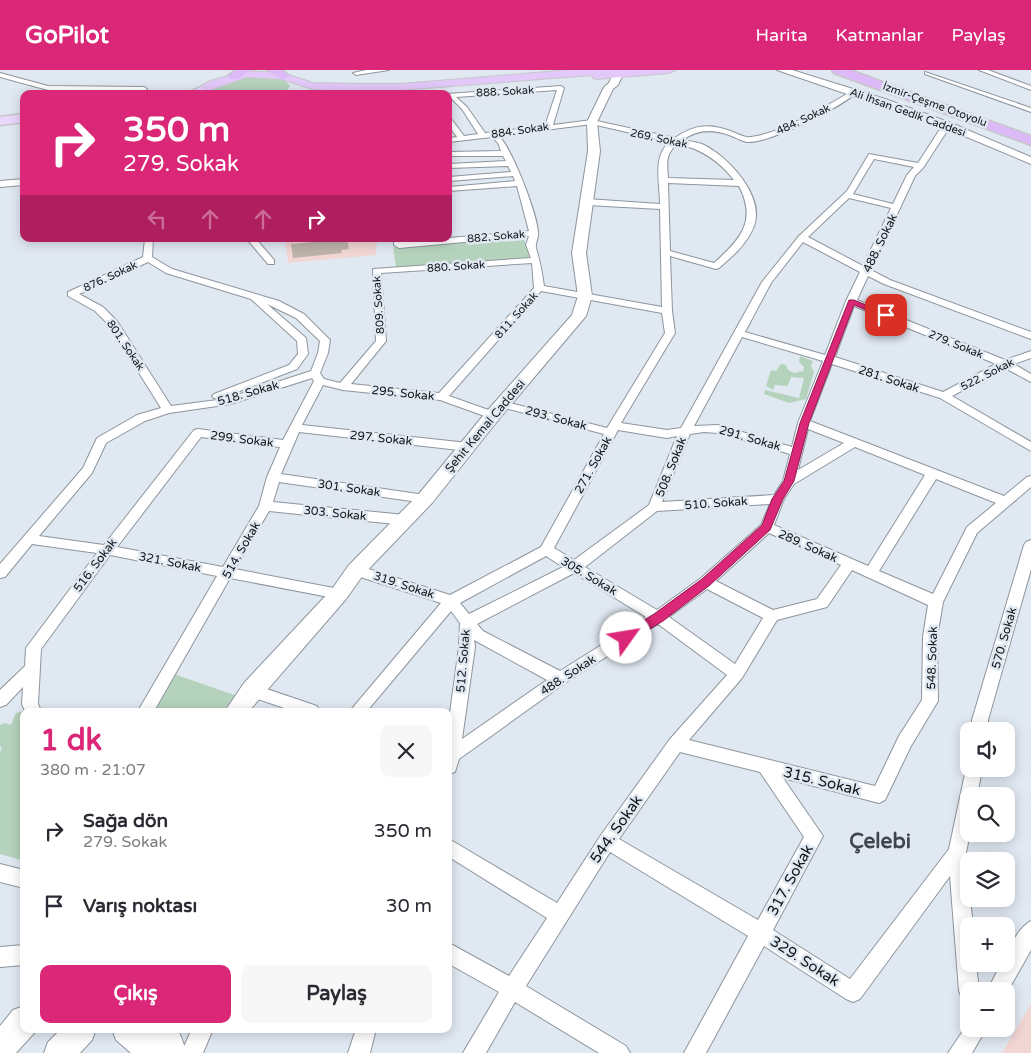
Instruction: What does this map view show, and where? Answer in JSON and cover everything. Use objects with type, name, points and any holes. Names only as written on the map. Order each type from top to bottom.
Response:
[{"type":"highway","points":[[430,90],[576,78],[610,78],[663,70]]},
{"type":"highway","points":[[208,90],[214,83],[240,73],[260,73],[327,88],[401,87],[637,77],[663,70]]},
{"type":"highway","name":"İzmir-Çeşme Otoyolu","points":[[838,70],[908,94],[1031,142]]},
{"type":"highway","name":"İzmir-Çeşme Otoyolu","points":[[865,70],[929,90],[1031,129]]},
{"type":"main road","name":"Ali İhsan Gedik Caddesi","points":[[782,70],[854,92],[947,125],[1031,161]]},
{"type":"main road","name":"Şehit Kemal Caddesi","points":[[238,708],[252,690],[339,594],[356,570],[425,499],[498,409],[579,316],[585,296],[579,253],[594,151],[592,122],[610,78]]},
{"type":"main road","points":[[0,121],[20,118]]},
{"type":"main road","points":[[0,127],[20,125]]},
{"type":"main road","points":[[0,1050],[20,1026]]},
{"type":"main road","points":[[60,1053],[78,1033]]},
{"type":"main road","points":[[132,1033],[154,1053]]},
{"type":"main road","points":[[164,1033],[172,1053]]},
{"type":"street","points":[[356,73],[386,70]]},
{"type":"street","points":[[982,70],[996,81]]},
{"type":"street","points":[[927,73],[1031,110]]},
{"type":"street","points":[[0,75],[48,88],[144,89]]},
{"type":"street","points":[[977,90],[1008,76],[1031,88]]},
{"type":"street","name":"888. Sokak","points":[[452,95],[561,88],[549,126]]},
{"type":"street","name":"484. Sokak","points":[[675,142],[699,128],[727,132],[748,140],[767,136],[826,110],[854,92]]},
{"type":"street","points":[[452,97],[465,108],[482,135]]},
{"type":"street","name":"884. Sokak","points":[[452,140],[592,122]]},
{"type":"street","name":"269. Sokak","points":[[592,122],[699,146],[713,154],[742,183],[751,202],[751,221],[744,238],[716,266],[666,252]]},
{"type":"street","name":"488. Sokak","points":[[452,758],[560,679],[658,617],[706,582],[767,527],[778,499],[789,481],[804,423],[852,301],[911,175],[920,166],[947,125]]},
{"type":"street","points":[[452,126],[462,138]]},
{"type":"street","name":"811. Sokak","points":[[442,397],[540,288],[536,260],[531,245],[534,233],[520,183],[514,174],[501,142],[493,134]]},
{"type":"street","name":"271. Sokak","points":[[546,550],[612,429],[670,333],[667,311],[663,156],[667,148],[675,142]]},
{"type":"street","points":[[452,154],[483,155],[507,153]]},
{"type":"street","name":"508. Sokak","points":[[467,622],[575,567],[654,507],[684,433],[767,282],[802,238],[847,195],[872,156],[920,166]]},
{"type":"street","points":[[452,166],[511,163]]},
{"type":"street","points":[[452,179],[514,174]]},
{"type":"street","points":[[665,180],[742,183]]},
{"type":"street","points":[[0,184],[20,182]]},
{"type":"street","points":[[452,189],[520,183]]},
{"type":"street","points":[[847,195],[897,207]]},
{"type":"street","points":[[587,202],[665,207]]},
{"type":"street","name":"882. Sokak","points":[[452,238],[534,233]]},
{"type":"street","points":[[802,238],[887,282],[1031,336]]},
{"type":"street","points":[[148,242],[148,258],[169,271],[274,303],[300,316],[325,340],[325,349],[317,377]]},
{"type":"street","points":[[254,242],[271,262]]},
{"type":"street","name":"876. Sokak","points":[[71,294],[148,258]]},
{"type":"street","name":"880. Sokak","points":[[376,271],[536,260]]},
{"type":"street","name":"809. Sokak","points":[[343,386],[380,341],[376,271]]},
{"type":"street","points":[[540,288],[667,311]]},
{"type":"street","name":"801. Sokak","points":[[71,294],[99,309],[113,323],[168,410]]},
{"type":"street","points":[[195,406],[293,367],[303,354],[302,340],[255,298]]},
{"type":"street","name":"279. Sokak","points":[[852,301],[1005,364],[1031,379]]},
{"type":"street","name":"281. Sokak","points":[[738,333],[829,359],[944,396],[1031,447]]},
{"type":"street","name":"522. Sokak","points":[[944,396],[1005,364],[1031,354]]},
{"type":"street","name":"295. Sokak","points":[[317,377],[343,386],[442,397],[498,409]]},
{"type":"street","name":"518. Sokak","points":[[0,573],[88,470],[100,441],[141,418],[168,410],[227,402],[317,377]]},
{"type":"street","name":"514. Sokak","points":[[148,708],[228,573],[265,506],[273,477],[286,444],[317,377]]},
{"type":"street","name":"293. Sokak","points":[[498,409],[612,429]]},
{"type":"street","points":[[804,423],[1006,502]]},
{"type":"street","name":"297. Sokak","points":[[294,428],[468,447]]},
{"type":"street","name":"291. Sokak","points":[[612,429],[667,434],[684,433],[704,428],[719,429],[797,452]]},
{"type":"street","name":"299. Sokak","points":[[198,433],[286,444]]},
{"type":"street","name":"516. Sokak","points":[[32,708],[30,704],[34,648],[106,550],[198,433]]},
{"type":"street","points":[[789,481],[855,442]]},
{"type":"street","points":[[871,573],[933,473]]},
{"type":"street","name":"301. Sokak","points":[[273,477],[425,499]]},
{"type":"street","name":"548. Sokak","points":[[879,796],[905,741],[930,701],[930,637],[936,602],[972,530],[1031,480]]},
{"type":"street","name":"510. Sokak","points":[[654,507],[778,499]]},
{"type":"street","name":"303. Sokak","points":[[265,506],[405,520]]},
{"type":"street","name":"289. Sokak","points":[[767,527],[849,564]]},
{"type":"street","name":"321. Sokak","points":[[30,539],[106,550],[339,594]]},
{"type":"street","name":"570. Sokak","points":[[980,722],[1031,546]]},
{"type":"street","points":[[361,708],[451,601],[546,550]]},
{"type":"street","name":"305. Sokak","points":[[546,550],[658,617],[736,674]]},
{"type":"street","points":[[706,582],[772,616],[822,603],[849,564],[936,602]]},
{"type":"street","name":"319. Sokak","points":[[356,570],[451,601]]},
{"type":"street","name":"512. Sokak","points":[[451,601],[467,622],[467,647],[452,746]]},
{"type":"street","name":"544. Sokak","points":[[474,1053],[512,989],[607,841],[676,744],[736,674],[772,616]]},
{"type":"street","points":[[467,622],[478,635],[560,679]]},
{"type":"street","points":[[0,700],[33,668]]},
{"type":"street","points":[[252,690],[303,708]]},
{"type":"street","points":[[676,744],[765,766]]},
{"type":"street","name":"315. Sokak","points":[[765,766],[879,796]]},
{"type":"street","name":"317. Sokak","points":[[696,1053],[814,836],[765,766]]},
{"type":"street","points":[[968,982],[957,852],[972,777]]},
{"type":"street","name":"329. Sokak","points":[[607,841],[761,933],[853,992],[957,852]]},
{"type":"street","points":[[452,849],[559,916]]},
{"type":"street","points":[[0,873],[20,878]]},
{"type":"street","points":[[1002,982],[1031,931]]},
{"type":"street","points":[[0,957],[20,955]]},
{"type":"street","points":[[452,955],[512,989],[596,1047],[619,1053]]},
{"type":"street","points":[[192,1053],[200,1033]]},
{"type":"street","points":[[359,1053],[365,1033]]},
{"type":"street","points":[[959,1053],[969,1037]]},
{"type":"shaded area","points":[[285,242],[377,242],[376,255],[288,263]]},
{"type":"shaded area","points":[[1031,1004],[1031,1053],[1002,1053],[1011,1037],[1015,1037],[1015,1031]]},
{"type":"green space","points":[[248,76],[265,76],[282,79],[290,86],[288,90],[213,90],[217,86]]},
{"type":"green space","points":[[523,236],[530,259],[396,268],[393,247]]},
{"type":"green space","points":[[800,356],[813,361],[811,366],[814,372],[806,399],[789,403],[764,394],[765,390],[799,398],[804,378],[791,377],[788,386],[775,385],[773,390],[766,386],[771,370],[776,371],[781,364],[786,365],[788,370],[794,373],[803,371],[804,367],[799,362]]},
{"type":"green space","points":[[174,674],[237,696],[227,708],[153,708]]},
{"type":"green space","points":[[20,712],[20,860],[0,854],[0,752],[2,748],[0,746],[0,725],[5,723],[11,725],[16,713]]},
{"type":"building","points":[[348,242],[349,249],[341,250],[342,253],[293,258],[291,244]]},
{"type":"district","name":"Çelebi","points":[[880,841]]},
{"type":"route","points":[[626,638],[706,582],[767,527],[778,499],[789,481],[804,423],[831,350],[852,301],[886,315]]}]
